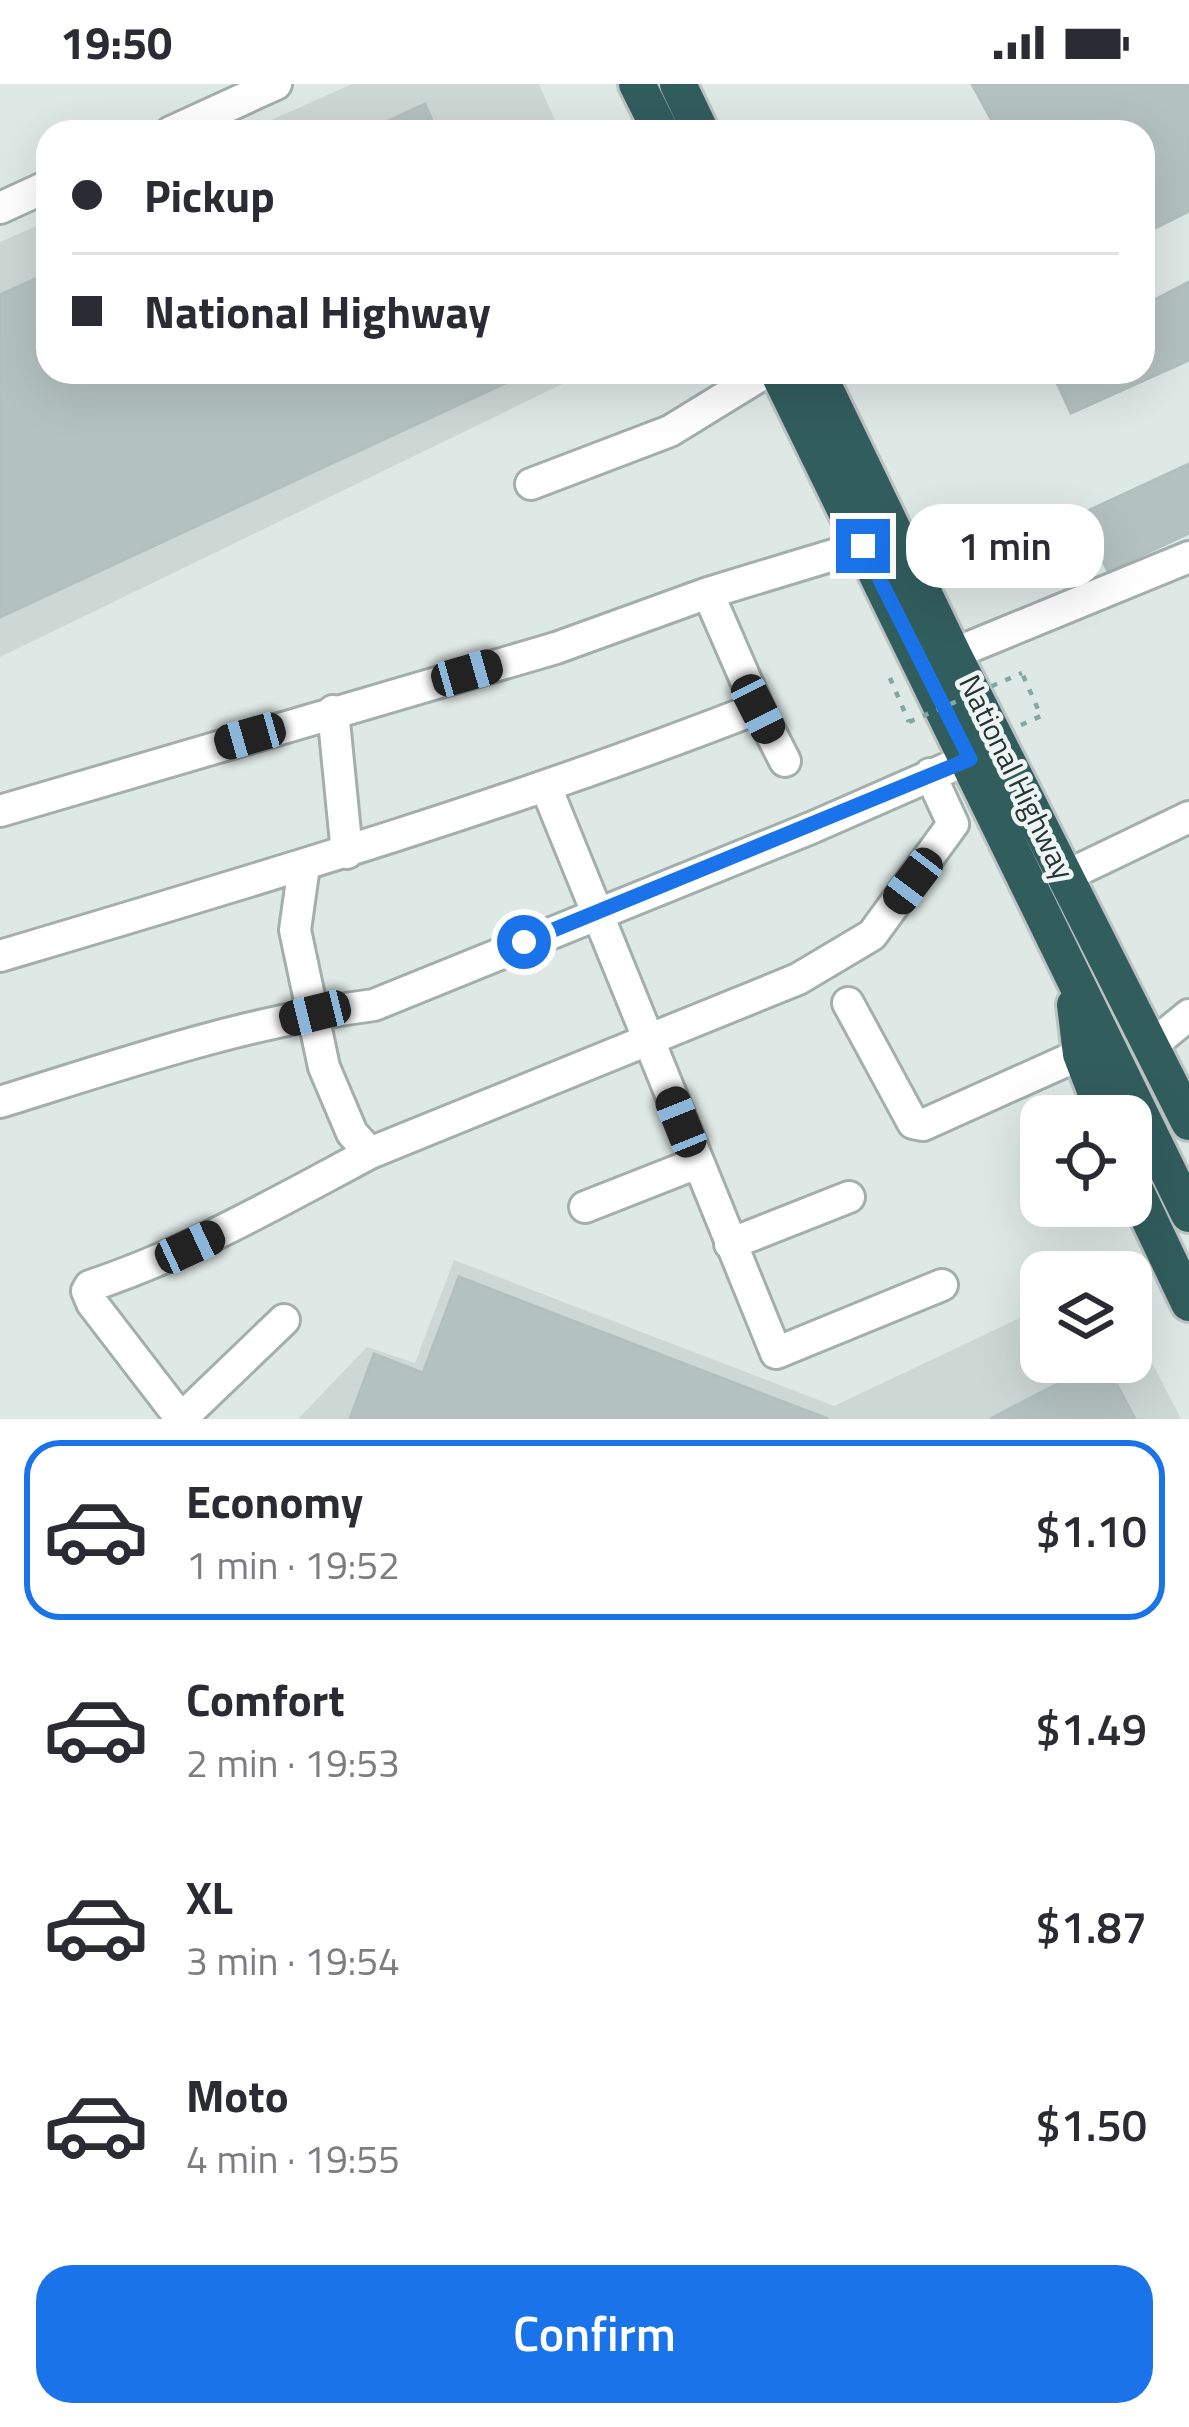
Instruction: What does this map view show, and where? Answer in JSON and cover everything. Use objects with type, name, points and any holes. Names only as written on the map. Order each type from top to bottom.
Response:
[{"type":"highway","points":[[637,84],[655,120]]},
{"type":"highway","points":[[678,84],[695,120]]},
{"type":"highway","name":"National Highway","points":[[784,384],[1182,1202]]},
{"type":"highway","name":"National Highway","points":[[823,384],[1189,1121]]},
{"type":"highway","points":[[1071,973],[1081,1054],[1098,1095]]},
{"type":"highway","points":[[1152,1225],[1189,1303]]},
{"type":"street","points":[[197,120],[276,84]]},
{"type":"street","points":[[0,208],[36,192]]},
{"type":"street","points":[[530,484],[670,431],[746,384]]},
{"type":"street","points":[[0,812],[556,648],[708,593],[863,546]]},
{"type":"street","points":[[953,654],[1189,557]]},
{"type":"street","points":[[708,593],[785,761]]},
{"type":"street","points":[[0,956],[346,853],[546,787],[758,709]]},
{"type":"street","points":[[333,711],[346,853]]},
{"type":"street","points":[[0,1102],[128,1062],[315,1013],[374,1005],[970,759]]},
{"type":"street","points":[[284,1320],[184,1415],[175,1412],[92,1303],[88,1291],[90,1286],[150,1266],[231,1228],[370,1153],[798,979],[872,935],[953,824],[930,774]]},
{"type":"street","points":[[546,787],[779,1355],[942,1285]]},
{"type":"street","points":[[1064,877],[1189,817]]},
{"type":"street","points":[[304,866],[295,930],[324,1067],[352,1133],[370,1153]]},
{"type":"street","points":[[848,1003],[913,1123],[923,1125],[1081,1054]]},
{"type":"street","points":[[1151,1046],[1189,1015]]},
{"type":"street","points":[[585,1207],[697,1163]]},
{"type":"street","points":[[730,1244],[849,1197]]},
{"type":"path","points":[[885,665],[909,722],[1022,673],[1041,716]]},
{"type":"shaded area","points":[[352,84],[539,84],[555,120],[272,120]]},
{"type":"shaded area","points":[[36,226],[36,384],[562,384],[0,657],[0,242]]},
{"type":"shaded area","points":[[454,1260],[834,1406],[1020,1318],[1020,1383],[1152,1383],[1152,1363],[1181,1419],[298,1419],[367,1347],[415,1363]]},
{"type":"building","points":[[972,84],[1189,84],[1189,211],[1155,228],[1155,120],[992,120]]},
{"type":"building","points":[[425,104],[432,120],[390,120]]},
{"type":"building","points":[[36,278],[36,384],[503,384],[0,617],[0,295]]},
{"type":"building","points":[[1189,282],[1189,360],[1155,375],[1155,300]]},
{"type":"building","points":[[1058,384],[1136,384],[1071,413]]},
{"type":"building","points":[[1189,464],[1189,533],[1108,571],[1079,515]]},
{"type":"building","points":[[459,1277],[828,1419],[350,1419],[374,1354],[423,1373]]},
{"type":"building","points":[[1059,1383],[1116,1383],[1135,1419],[990,1419]]},
{"type":"route","points":[[524,942],[970,759],[863,546]]}]
